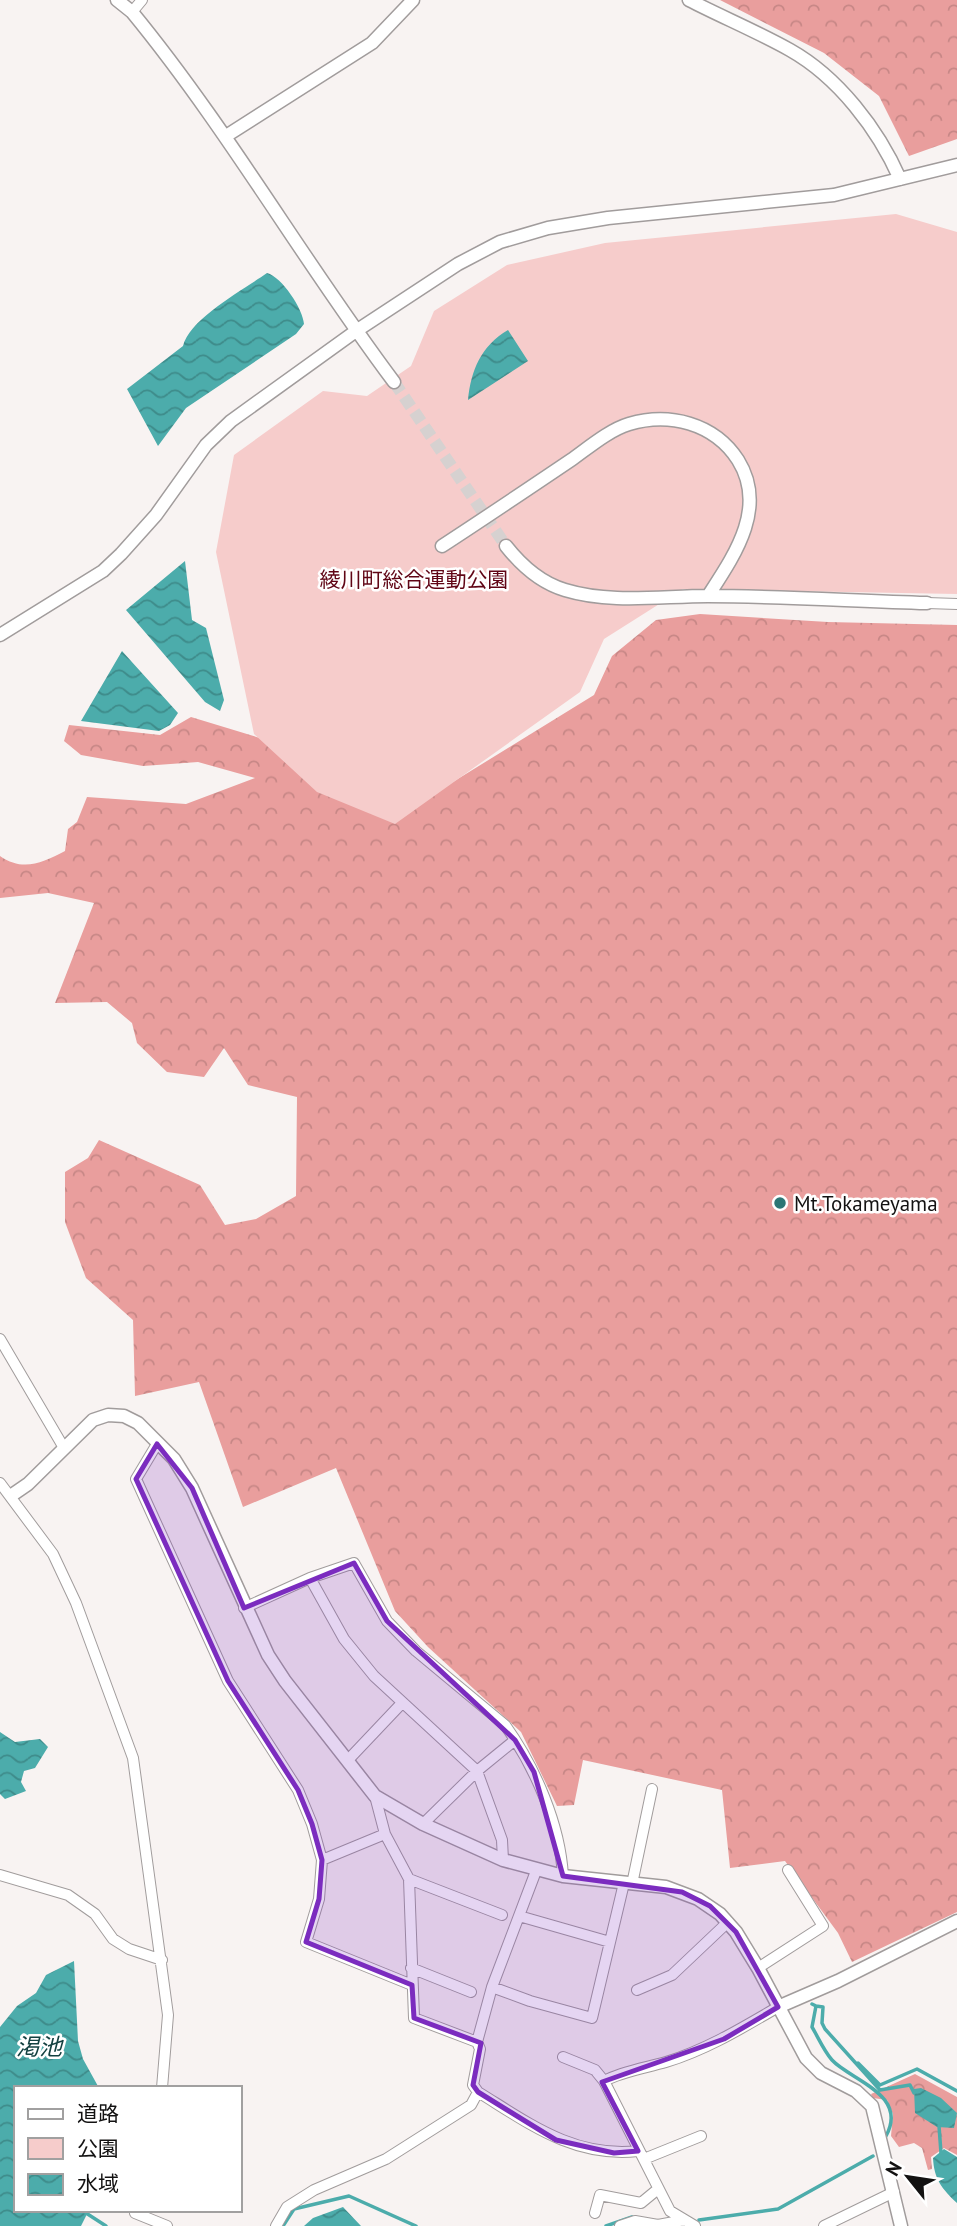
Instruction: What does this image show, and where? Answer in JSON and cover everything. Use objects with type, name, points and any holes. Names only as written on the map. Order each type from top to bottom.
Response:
[{"type":"street","points":[[117,0],[132,12],[177,67],[356,331],[394,382]]},
{"type":"street","points":[[132,12],[142,0]]},
{"type":"street","points":[[226,136],[372,43],[413,0]]},
{"type":"street","points":[[689,0],[793,51],[844,93],[888,152],[900,179]]},
{"type":"street","points":[[0,635],[103,571],[156,515],[206,444],[222,429],[356,331],[458,264],[500,242],[548,228],[608,218],[834,195],[869,189],[957,165]]},
{"type":"street","points":[[442,547],[627,424],[674,417],[695,425],[722,443],[737,458],[746,477],[750,505],[745,535],[708,596]]},
{"type":"street","points":[[506,546],[522,566],[563,590],[625,598],[708,596],[957,604]]},
{"type":"street","points":[[0,1339],[64,1448]]},
{"type":"street","points":[[12,1495],[28,1484],[93,1420],[108,1415],[124,1416],[138,1423],[174,1459],[192,1488],[244,1608],[285,1681],[375,1796],[423,1824],[503,1860],[536,1871],[667,1887],[710,1906],[728,1922],[758,1968],[814,2067],[856,2091],[872,2106],[901,2226]]},
{"type":"street","points":[[157,1444],[136,1479],[228,1681],[298,1790],[312,1824],[322,1860],[319,1899],[306,1942],[412,1985]]},
{"type":"street","points":[[0,1483],[12,1495],[53,1553],[76,1603],[127,1736],[141,1804],[168,2015],[162,2086]]},
{"type":"street","points":[[244,1608],[310,1578],[354,1563],[387,1621],[416,1651],[505,1725],[534,1772],[562,1856],[563,1876]]},
{"type":"street","points":[[310,1578],[344,1639],[374,1676],[477,1771],[502,1840],[503,1860]]},
{"type":"street","points":[[348,1760],[402,1703]]},
{"type":"street","points":[[423,1824],[477,1771],[515,1740]]},
{"type":"street","points":[[492,1987],[530,2001],[592,2018],[652,1789]]},
{"type":"street","points":[[375,1796],[377,1812],[385,1834],[409,1879],[414,2018],[477,2042]]},
{"type":"street","points":[[322,1860],[385,1834]]},
{"type":"street","points":[[758,1968],[824,1926],[788,1870]]},
{"type":"street","points":[[536,1871],[492,1987],[477,2042],[480,2049],[473,2085],[478,2092],[556,2140],[614,2153],[641,2155],[701,2136]]},
{"type":"street","points":[[0,1875],[68,1895],[94,1914],[113,1939],[129,1949],[162,1960]]},
{"type":"street","points":[[409,1879],[502,1915]]},
{"type":"street","points":[[519,1916],[610,1942]]},
{"type":"street","points":[[604,2081],[617,2074],[667,2062],[724,2039],[779,2007],[850,1976],[957,1921]]},
{"type":"street","points":[[637,1990],[672,1975],[728,1922]]},
{"type":"street","points":[[411,1968],[471,1992]]},
{"type":"street","points":[[563,2057],[596,2070],[670,2211],[690,2223]]},
{"type":"street","points":[[276,2226],[287,2207],[314,2190],[386,2159],[471,2105],[478,2092]]},
{"type":"street","points":[[595,2213],[600,2195],[641,2203],[658,2189]]},
{"type":"street","points":[[824,2226],[894,2192]]},
{"type":"street","points":[[132,2226],[136,2212],[167,2226]]},
{"type":"street","points":[[620,2226],[635,2221],[658,2225],[690,2223]]},
{"type":"highlighted area","points":[[157,1444],[192,1488],[244,1608],[354,1563],[387,1621],[515,1740],[534,1772],[563,1876],[682,1892],[710,1906],[736,1932],[778,2007],[724,2039],[602,2082],[638,2151],[614,2153],[556,2140],[478,2092],[473,2085],[481,2043],[414,2018],[412,1985],[306,1942],[319,1899],[322,1860],[312,1824],[298,1790],[228,1681],[136,1479]]},
{"type":"green space","points":[[720,0],[957,0],[957,139],[909,156],[879,96],[824,53]]},
{"type":"green space","name":"綾川町総合運動公園","points":[[896,214],[957,232],[957,594],[683,589],[604,639],[580,692],[395,824],[317,792],[254,734],[216,552],[234,455],[323,391],[367,396],[411,366],[434,311],[507,265],[605,243]]},
{"type":"green space","points":[[700,614],[828,622],[957,625],[957,1912],[852,1962],[838,1933],[785,1861],[730,1868],[722,1790],[583,1760],[574,1805],[557,1806],[521,1732],[428,1647],[395,1611],[336,1468],[243,1507],[199,1382],[135,1396],[133,1320],[86,1278],[65,1222],[65,1172],[88,1158],[99,1140],[200,1185],[225,1225],[256,1219],[296,1196],[297,1097],[248,1085],[224,1048],[204,1077],[167,1072],[137,1043],[132,1023],[107,1002],[55,1003],[94,903],[48,893],[0,898],[0,856],[25,865],[40,862],[65,851],[68,829],[77,822],[87,797],[186,804],[255,778],[198,762],[143,766],[81,755],[64,741],[69,725],[160,735],[191,717],[263,739],[396,817],[594,695],[612,656],[656,620]]},
{"type":"green space","points":[[915,2074],[957,2097],[957,2155],[944,2148],[931,2157],[932,2169],[928,2170],[922,2148],[914,2143],[899,2147],[891,2136],[893,2114],[887,2100],[873,2098],[871,2094]]},
{"type":"water","points":[[267,273],[291,294],[304,324],[296,334],[186,408],[158,446],[127,389],[183,346],[206,315]]},
{"type":"water","points":[[508,330],[528,361],[468,400],[475,369],[484,351]]},
{"type":"water","points":[[185,561],[192,620],[206,628],[224,700],[220,711],[205,702],[126,610]]},
{"type":"water","points":[[122,651],[178,713],[170,725],[159,731],[81,721]]},
{"type":"water","points":[[0,1732],[15,1742],[40,1739],[48,1747],[35,1768],[24,1771],[21,1782],[26,1791],[5,1799],[0,1794]]},
{"type":"water","name":"渇池","points":[[74,1961],[78,2041],[83,2059],[98,2086],[14,2086],[14,2212],[88,2212],[81,2226],[0,2226],[0,2027],[17,2006],[36,1993],[46,1975]]},
{"type":"water","points":[[921,2088],[941,2098],[957,2113],[954,2128],[937,2127],[915,2113],[914,2089]]},
{"type":"water","points":[[944,2149],[957,2157],[957,2203],[943,2188],[935,2172],[933,2158]]},
{"type":"water","points":[[343,2207],[361,2226],[304,2226],[313,2218]]},
{"type":"waterway","points":[[812,2004],[816,2006],[812,2027],[829,2056],[840,2067],[874,2090],[890,2109],[891,2121],[886,2136]]},
{"type":"waterway","points":[[816,2006],[823,2007],[822,2023],[825,2029],[880,2090],[910,2085],[914,2093]]},
{"type":"waterway","points":[[858,2063],[880,2085],[917,2069],[957,2091]]},
{"type":"waterway","points":[[939,2126],[941,2153]]},
{"type":"waterway","points":[[699,2220],[778,2209],[873,2156]]},
{"type":"waterway","points":[[283,2226],[294,2209],[349,2196],[416,2226]]},
{"type":"waterway","points":[[86,2213],[106,2226]]},
{"type":"waterway","points":[[606,2226],[632,2217]]},
{"type":"tunnel","points":[[394,382],[506,546]]},
{"type":"place","name":"Mt.Tokameyama","points":[[780,1203]]}]
